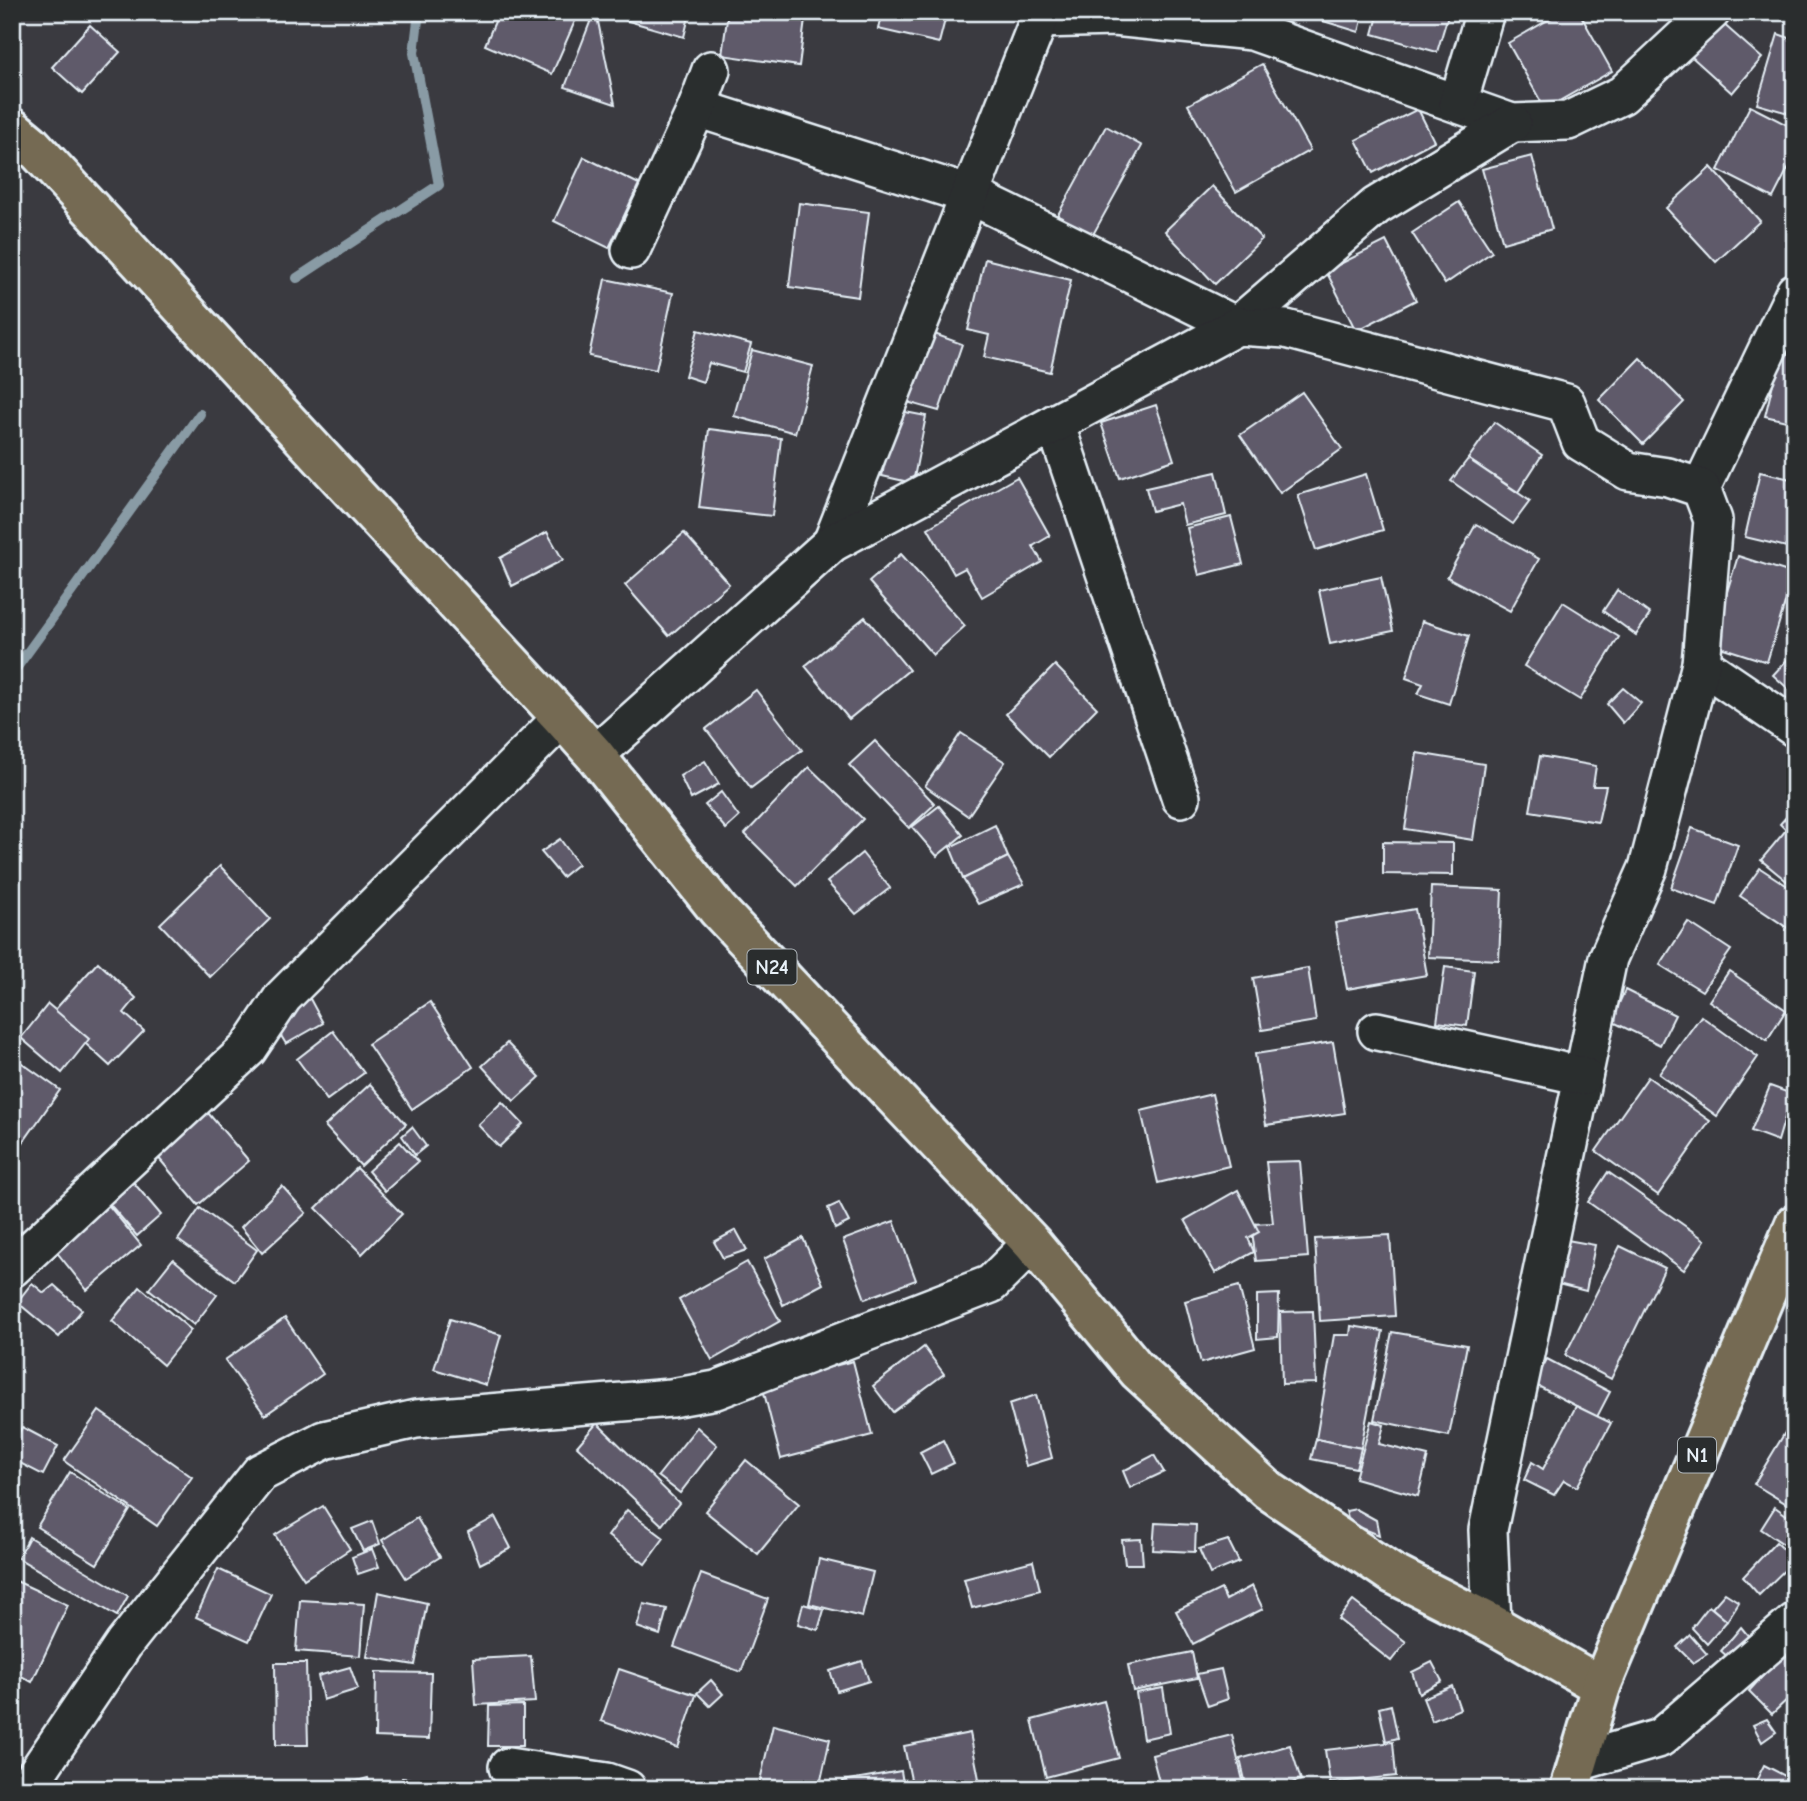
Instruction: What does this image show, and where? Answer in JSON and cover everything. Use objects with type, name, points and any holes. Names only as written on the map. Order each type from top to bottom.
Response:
[{"type":"main road","name":"N24","points":[[18,129],[562,718],[595,755],[718,910],[1032,1243],[1138,1371],[1268,1490],[1391,1573],[1492,1624],[1601,1686]]},
{"type":"main road","name":"N1","points":[[1574,1775],[1601,1686],[1795,1224]]},
{"type":"street","points":[[1458,103],[1485,12]]},
{"type":"street","points":[[832,542],[1041,16],[1114,17],[1252,31],[1512,122],[1568,121],[1622,95],[1711,12]]},
{"type":"street","points":[[631,250],[697,108],[711,70]]},
{"type":"street","points":[[697,108],[970,195],[1237,326],[1286,329],[1566,403],[1581,442],[1628,471],[1668,477],[1701,488]]},
{"type":"street","points":[[595,755],[832,542],[1237,326],[1377,206],[1512,122]]},
{"type":"street","points":[[1492,1624],[1488,1530],[1608,958],[1648,868],[1701,664],[1713,520],[1701,488],[1795,292]]},
{"type":"street","points":[[1055,423],[1181,798]]},
{"type":"street","points":[[1701,664],[1795,728]]},
{"type":"street","points":[[12,1268],[248,1049],[283,997],[562,718]]},
{"type":"street","points":[[1377,1031],[1583,1076]]},
{"type":"street","points":[[26,1789],[124,1644],[260,1473],[324,1440],[415,1419],[671,1398],[716,1390],[991,1283],[1032,1243]]},
{"type":"street","points":[[1574,1775],[1660,1738],[1795,1622]]},
{"type":"street","points":[[508,1767],[607,1782],[627,1789]]},
{"type":"building","points":[[499,12],[579,12],[552,74],[485,45]]},
{"type":"building","points":[[596,12],[615,104],[565,87]]},
{"type":"building","points":[[627,12],[690,12],[684,37],[625,20]]},
{"type":"building","points":[[728,12],[806,12],[799,66],[722,55]]},
{"type":"building","points":[[882,12],[947,12],[939,43],[878,29]]},
{"type":"building","points":[[1294,12],[1364,12],[1359,32]]},
{"type":"building","points":[[1379,12],[1449,12],[1437,52],[1373,34]]},
{"type":"building","points":[[1562,12],[1579,12],[1612,71],[1545,109],[1508,43]]},
{"type":"building","points":[[1713,15],[1762,58],[1732,93],[1683,49]]},
{"type":"building","points":[[90,25],[120,52],[82,94],[52,67]]},
{"type":"building","points":[[1778,34],[1795,40],[1795,115],[1757,104]]},
{"type":"building","points":[[1262,64],[1310,150],[1236,192],[1188,105]]},
{"type":"building","points":[[1750,106],[1795,129],[1795,155],[1773,198],[1718,170]]},
{"type":"building","points":[[1418,109],[1434,141],[1373,173],[1356,140]]},
{"type":"building","points":[[1106,126],[1142,146],[1090,240],[1055,220]]},
{"type":"building","points":[[1532,156],[1552,229],[1503,243],[1482,169]]},
{"type":"building","points":[[584,157],[639,184],[609,248],[554,221]]},
{"type":"building","points":[[1711,167],[1760,221],[1716,262],[1666,208]]},
{"type":"building","points":[[1212,186],[1262,239],[1215,284],[1165,231]]},
{"type":"building","points":[[1459,202],[1492,252],[1445,284],[1412,233]]},
{"type":"building","points":[[799,203],[869,212],[858,297],[789,287]]},
{"type":"building","points":[[1386,241],[1416,300],[1356,331],[1326,271]]},
{"type":"building","points":[[985,259],[1071,280],[1050,372],[984,357],[989,335],[968,330]]},
{"type":"building","points":[[605,279],[673,293],[656,370],[589,356]]},
{"type":"building","points":[[698,330],[751,344],[743,372],[709,363],[703,382],[685,376]]},
{"type":"building","points":[[929,332],[962,344],[939,411],[907,402]]},
{"type":"building","points":[[1782,347],[1795,350],[1795,423],[1765,416]]},
{"type":"building","points":[[752,350],[813,366],[795,433],[734,416]]},
{"type":"building","points":[[1640,358],[1684,402],[1643,444],[1599,400]]},
{"type":"building","points":[[1302,392],[1342,449],[1280,493],[1240,435]]},
{"type":"building","points":[[1156,405],[1174,460],[1120,478],[1101,423]]},
{"type":"building","points":[[895,410],[926,416],[913,483],[882,476]]},
{"type":"building","points":[[1494,422],[1542,455],[1518,492],[1468,459]]},
{"type":"building","points":[[709,429],[781,438],[772,516],[699,508]]},
{"type":"building","points":[[1468,459],[1530,501],[1513,524],[1451,481]]},
{"type":"building","points":[[1216,472],[1226,515],[1185,525],[1180,504],[1152,511],[1146,488]]},
{"type":"building","points":[[1760,472],[1795,480],[1795,549],[1745,537]]},
{"type":"building","points":[[1366,474],[1383,530],[1316,550],[1298,495]]},
{"type":"building","points":[[1017,477],[1050,536],[1033,546],[1042,562],[982,597],[965,568],[954,574],[928,528]]},
{"type":"building","points":[[1231,517],[1243,564],[1199,575],[1187,528]]},
{"type":"building","points":[[1476,524],[1539,559],[1510,611],[1447,577]]},
{"type":"building","points":[[547,532],[563,560],[512,586],[500,558]]},
{"type":"building","points":[[684,533],[729,584],[669,636],[625,585]]},
{"type":"building","points":[[901,554],[965,626],[933,655],[869,582]]},
{"type":"building","points":[[1738,556],[1794,574],[1767,662],[1711,644]]},
{"type":"building","points":[[1381,577],[1393,631],[1330,644],[1319,590]]},
{"type":"building","points":[[1617,590],[1650,614],[1636,635],[1603,611]]},
{"type":"building","points":[[1563,602],[1619,637],[1580,700],[1524,666]]},
{"type":"building","points":[[865,617],[909,670],[849,719],[805,666]]},
{"type":"building","points":[[1422,621],[1469,636],[1449,704],[1418,694],[1423,684],[1406,678]]},
{"type":"building","points":[[1795,651],[1795,695],[1773,675]]},
{"type":"building","points":[[1055,665],[1097,708],[1049,757],[1006,714]]},
{"type":"building","points":[[1623,688],[1641,703],[1623,723],[1607,704]]},
{"type":"building","points":[[756,690],[802,750],[751,788],[706,729]]},
{"type":"building","points":[[961,733],[1005,762],[968,816],[925,786]]},
{"type":"building","points":[[875,741],[935,804],[909,828],[849,765]]},
{"type":"building","points":[[1417,753],[1484,764],[1473,840],[1405,829]]},
{"type":"building","points":[[1540,756],[1596,766],[1593,786],[1606,786],[1598,822],[1530,811]]},
{"type":"building","points":[[705,761],[719,784],[691,799],[680,776]]},
{"type":"building","points":[[809,767],[863,819],[797,886],[745,834]]},
{"type":"building","points":[[721,792],[739,817],[726,829],[705,805]]},
{"type":"building","points":[[939,806],[963,835],[937,856],[912,827]]},
{"type":"building","points":[[1795,807],[1795,888],[1761,860],[1786,830],[1780,824]]},
{"type":"building","points":[[995,825],[1008,857],[963,879],[950,847]]},
{"type":"building","points":[[1692,828],[1738,845],[1717,905],[1671,888]]},
{"type":"building","points":[[560,839],[578,864],[562,877],[541,852]]},
{"type":"building","points":[[1383,842],[1453,843],[1453,875],[1383,874]]},
{"type":"building","points":[[862,853],[890,888],[856,914],[827,882]]},
{"type":"building","points":[[1008,857],[1024,884],[978,904],[963,879]]},
{"type":"building","points":[[220,866],[270,919],[210,977],[160,924]]},
{"type":"building","points":[[1760,868],[1795,891],[1795,933],[1740,896]]},
{"type":"building","points":[[1431,887],[1502,890],[1499,960],[1428,957]]},
{"type":"building","points":[[1415,909],[1427,975],[1347,989],[1335,923]]},
{"type":"building","points":[[1688,922],[1731,950],[1702,991],[1660,965]]},
{"type":"building","points":[[98,962],[136,998],[124,1013],[144,1031],[110,1066],[52,1013]]},
{"type":"building","points":[[1445,967],[1474,971],[1467,1026],[1437,1022]]},
{"type":"building","points":[[1308,968],[1316,1021],[1262,1030],[1253,978]]},
{"type":"building","points":[[1729,971],[1786,1010],[1767,1040],[1709,1001]]},
{"type":"building","points":[[1625,990],[1675,1015],[1660,1045],[1611,1021]]},
{"type":"building","points":[[309,997],[323,1023],[286,1044],[271,1019]]},
{"type":"building","points":[[430,1002],[473,1067],[412,1109],[368,1044]]},
{"type":"building","points":[[48,1004],[89,1039],[62,1073],[21,1038]]},
{"type":"building","points":[[1701,1016],[1758,1057],[1717,1116],[1659,1074]]},
{"type":"building","points":[[333,1031],[364,1073],[327,1100],[297,1059]]},
{"type":"building","points":[[1333,1042],[1345,1113],[1266,1125],[1255,1054]]},
{"type":"building","points":[[507,1043],[540,1077],[514,1101],[482,1066]]},
{"type":"building","points":[[12,1056],[60,1090],[12,1158]]},
{"type":"building","points":[[1648,1077],[1710,1121],[1658,1195],[1596,1151]]},
{"type":"building","points":[[370,1084],[406,1124],[361,1166],[325,1126]]},
{"type":"building","points":[[1770,1086],[1792,1094],[1778,1141],[1751,1131]]},
{"type":"building","points":[[1212,1094],[1229,1166],[1158,1183],[1141,1111]]},
{"type":"building","points":[[502,1102],[523,1124],[499,1147],[478,1125]]},
{"type":"building","points":[[203,1107],[249,1161],[198,1205],[152,1150]]},
{"type":"building","points":[[412,1127],[426,1146],[415,1155],[402,1136]]},
{"type":"building","points":[[400,1142],[418,1162],[385,1191],[368,1171]]},
{"type":"building","points":[[1300,1161],[1308,1257],[1256,1261],[1251,1224],[1273,1223],[1266,1162]]},
{"type":"building","points":[[357,1168],[402,1214],[362,1254],[316,1208]]},
{"type":"building","points":[[123,1170],[161,1215],[137,1236],[100,1193]]},
{"type":"building","points":[[1608,1172],[1705,1240],[1684,1270],[1588,1202]]},
{"type":"building","points":[[282,1186],[306,1213],[262,1253],[241,1227]]},
{"type":"building","points":[[1238,1190],[1259,1232],[1248,1238],[1254,1252],[1215,1273],[1185,1220]]},
{"type":"building","points":[[106,1202],[141,1245],[87,1290],[51,1245]]},
{"type":"building","points":[[839,1203],[849,1222],[835,1229],[828,1208]]},
{"type":"building","points":[[200,1208],[257,1250],[235,1281],[178,1240]]},
{"type":"building","points":[[894,1221],[916,1280],[865,1299],[843,1240]]},
{"type":"building","points":[[736,1230],[747,1250],[723,1258],[714,1242]]},
{"type":"building","points":[[1390,1235],[1395,1316],[1320,1321],[1315,1239]]},
{"type":"building","points":[[803,1238],[823,1284],[783,1305],[764,1259]]},
{"type":"building","points":[[1556,1238],[1595,1245],[1586,1291],[1546,1281]]},
{"type":"building","points":[[1620,1246],[1665,1268],[1611,1379],[1565,1355]]},
{"type":"building","points":[[173,1259],[217,1295],[194,1325],[149,1289]]},
{"type":"building","points":[[747,1262],[780,1321],[712,1360],[679,1300]]},
{"type":"building","points":[[32,1283],[44,1293],[54,1285],[82,1310],[59,1337],[17,1302]]},
{"type":"building","points":[[1239,1286],[1255,1348],[1201,1363],[1185,1301]]},
{"type":"building","points":[[140,1287],[191,1330],[163,1365],[112,1321]]},
{"type":"building","points":[[1279,1294],[1278,1337],[1257,1339],[1257,1295]]},
{"type":"building","points":[[1313,1311],[1316,1383],[1282,1384],[1280,1312]]},
{"type":"building","points":[[285,1318],[323,1374],[265,1415],[225,1360]]},
{"type":"building","points":[[450,1319],[501,1335],[486,1385],[434,1369]]},
{"type":"building","points":[[1351,1326],[1383,1331],[1361,1448],[1316,1439],[1334,1335],[1350,1335]]},
{"type":"building","points":[[1392,1332],[1467,1345],[1449,1436],[1374,1420]]},
{"type":"building","points":[[924,1347],[944,1374],[893,1412],[873,1386]]},
{"type":"building","points":[[1547,1359],[1610,1392],[1597,1417],[1534,1384]]},
{"type":"building","points":[[853,1361],[872,1435],[781,1459],[762,1385]]},
{"type":"building","points":[[1036,1395],[1052,1458],[1026,1466],[1009,1404]]},
{"type":"building","points":[[1576,1406],[1611,1423],[1577,1487],[1564,1480],[1554,1495],[1524,1480],[1532,1462],[1543,1469]]},
{"type":"building","points":[[99,1411],[192,1477],[157,1526],[64,1461]]},
{"type":"building","points":[[1371,1421],[1384,1425],[1379,1444],[1428,1456],[1418,1496],[1355,1478]]},
{"type":"building","points":[[597,1423],[679,1503],[662,1525],[577,1446]]},
{"type":"building","points":[[1789,1426],[1795,1430],[1795,1509],[1754,1484]]},
{"type":"building","points":[[22,1427],[58,1446],[43,1475],[12,1459],[12,1446]]},
{"type":"building","points":[[697,1427],[717,1445],[680,1493],[658,1476]]},
{"type":"building","points":[[1316,1439],[1361,1448],[1356,1468],[1311,1459]]},
{"type":"building","points":[[943,1440],[954,1463],[931,1474],[920,1452]]},
{"type":"building","points":[[1154,1455],[1164,1472],[1130,1488],[1123,1471]]},
{"type":"building","points":[[746,1460],[799,1504],[758,1554],[705,1511]]},
{"type":"building","points":[[70,1472],[130,1510],[97,1564],[37,1527]]},
{"type":"building","points":[[323,1506],[350,1549],[304,1579],[275,1535]]},
{"type":"building","points":[[1775,1507],[1795,1521],[1794,1551],[1761,1529]]},
{"type":"building","points":[[1356,1509],[1376,1520],[1379,1535],[1349,1523],[1346,1511]]},
{"type":"building","points":[[627,1510],[664,1538],[645,1564],[608,1536]]},
{"type":"building","points":[[495,1517],[511,1548],[480,1564],[468,1532]]},
{"type":"building","points":[[417,1518],[440,1557],[406,1578],[382,1540]]},
{"type":"building","points":[[372,1521],[380,1544],[363,1551],[352,1529]]},
{"type":"building","points":[[1155,1523],[1196,1525],[1195,1552],[1153,1550]]},
{"type":"building","points":[[29,1537],[128,1596],[117,1616],[18,1558]]},
{"type":"building","points":[[1141,1539],[1143,1564],[1125,1564],[1122,1540]]},
{"type":"building","points":[[1228,1540],[1239,1562],[1210,1574],[1199,1549]]},
{"type":"building","points":[[1776,1542],[1795,1560],[1759,1595],[1743,1577]]},
{"type":"building","points":[[372,1549],[379,1567],[358,1574],[352,1557]]},
{"type":"building","points":[[819,1559],[873,1572],[862,1617],[809,1604]]},
{"type":"building","points":[[1033,1561],[1040,1590],[972,1608],[964,1579]]},
{"type":"building","points":[[218,1569],[271,1594],[249,1641],[196,1617]]},
{"type":"building","points":[[701,1574],[768,1599],[741,1672],[674,1647]]},
{"type":"building","points":[[14,1580],[68,1605],[32,1682],[12,1671]]},
{"type":"building","points":[[1252,1586],[1263,1609],[1193,1644],[1176,1611],[1221,1589],[1226,1600]]},
{"type":"building","points":[[378,1592],[427,1603],[415,1665],[367,1657]]},
{"type":"building","points":[[1725,1593],[1739,1602],[1727,1621],[1712,1608]]},
{"type":"building","points":[[300,1600],[364,1604],[360,1656],[296,1651]]},
{"type":"building","points":[[1353,1601],[1406,1642],[1391,1661],[1338,1619]]},
{"type":"building","points":[[644,1604],[667,1609],[660,1635],[637,1627]]},
{"type":"building","points":[[803,1604],[824,1610],[818,1630],[798,1624]]},
{"type":"building","points":[[1709,1606],[1727,1621],[1707,1644],[1692,1628]]},
{"type":"building","points":[[1741,1627],[1750,1638],[1729,1658],[1721,1651]]},
{"type":"building","points":[[1690,1635],[1707,1654],[1693,1663],[1677,1647]]},
{"type":"building","points":[[1795,1641],[1795,1692],[1772,1714],[1749,1691]]},
{"type":"building","points":[[1192,1652],[1197,1678],[1133,1691],[1128,1665]]},
{"type":"building","points":[[531,1656],[535,1702],[476,1705],[473,1659]]},
{"type":"building","points":[[862,1661],[869,1681],[837,1691],[830,1671]]},
{"type":"building","points":[[1432,1662],[1442,1681],[1419,1693],[1412,1672]]},
{"type":"building","points":[[275,1663],[306,1663],[308,1745],[276,1745]]},
{"type":"building","points":[[350,1667],[358,1689],[323,1700],[318,1676]]},
{"type":"building","points":[[619,1669],[696,1695],[678,1748],[601,1721]]},
{"type":"building","points":[[1221,1669],[1228,1699],[1208,1706],[1197,1674]]},
{"type":"building","points":[[376,1672],[431,1673],[429,1739],[375,1737]]},
{"type":"building","points":[[711,1680],[723,1694],[710,1706],[697,1693]]},
{"type":"building","points":[[1452,1686],[1460,1709],[1432,1721],[1423,1698]]},
{"type":"building","points":[[1163,1688],[1170,1733],[1143,1739],[1136,1693]]},
{"type":"building","points":[[1104,1701],[1119,1758],[1046,1777],[1032,1720]]},
{"type":"building","points":[[523,1705],[523,1746],[488,1746],[489,1706]]},
{"type":"building","points":[[1391,1705],[1398,1738],[1386,1741],[1379,1708]]},
{"type":"building","points":[[1767,1719],[1776,1732],[1762,1742],[1753,1725]]},
{"type":"building","points":[[773,1725],[830,1739],[819,1789],[758,1789]]},
{"type":"building","points":[[970,1733],[981,1789],[913,1789],[904,1746]]},
{"type":"building","points":[[1232,1735],[1245,1789],[1161,1789],[1152,1755]]},
{"type":"building","points":[[1393,1742],[1396,1776],[1330,1783],[1325,1750]]},
{"type":"building","points":[[1290,1745],[1301,1780],[1270,1789],[1247,1789],[1240,1759]]},
{"type":"building","points":[[1764,1765],[1795,1781],[1795,1789],[1752,1789]]},
{"type":"building","points":[[901,1771],[904,1789],[844,1789],[843,1781]]},
{"type":"building","points":[[368,1778],[372,1789],[354,1789],[353,1782]]},
{"type":"building","points":[[402,1778],[469,1785],[468,1789],[401,1789]]},
{"type":"waterway","points":[[297,278],[439,185],[414,53],[419,12]]},
{"type":"waterway","points":[[12,674],[200,414]]}]
